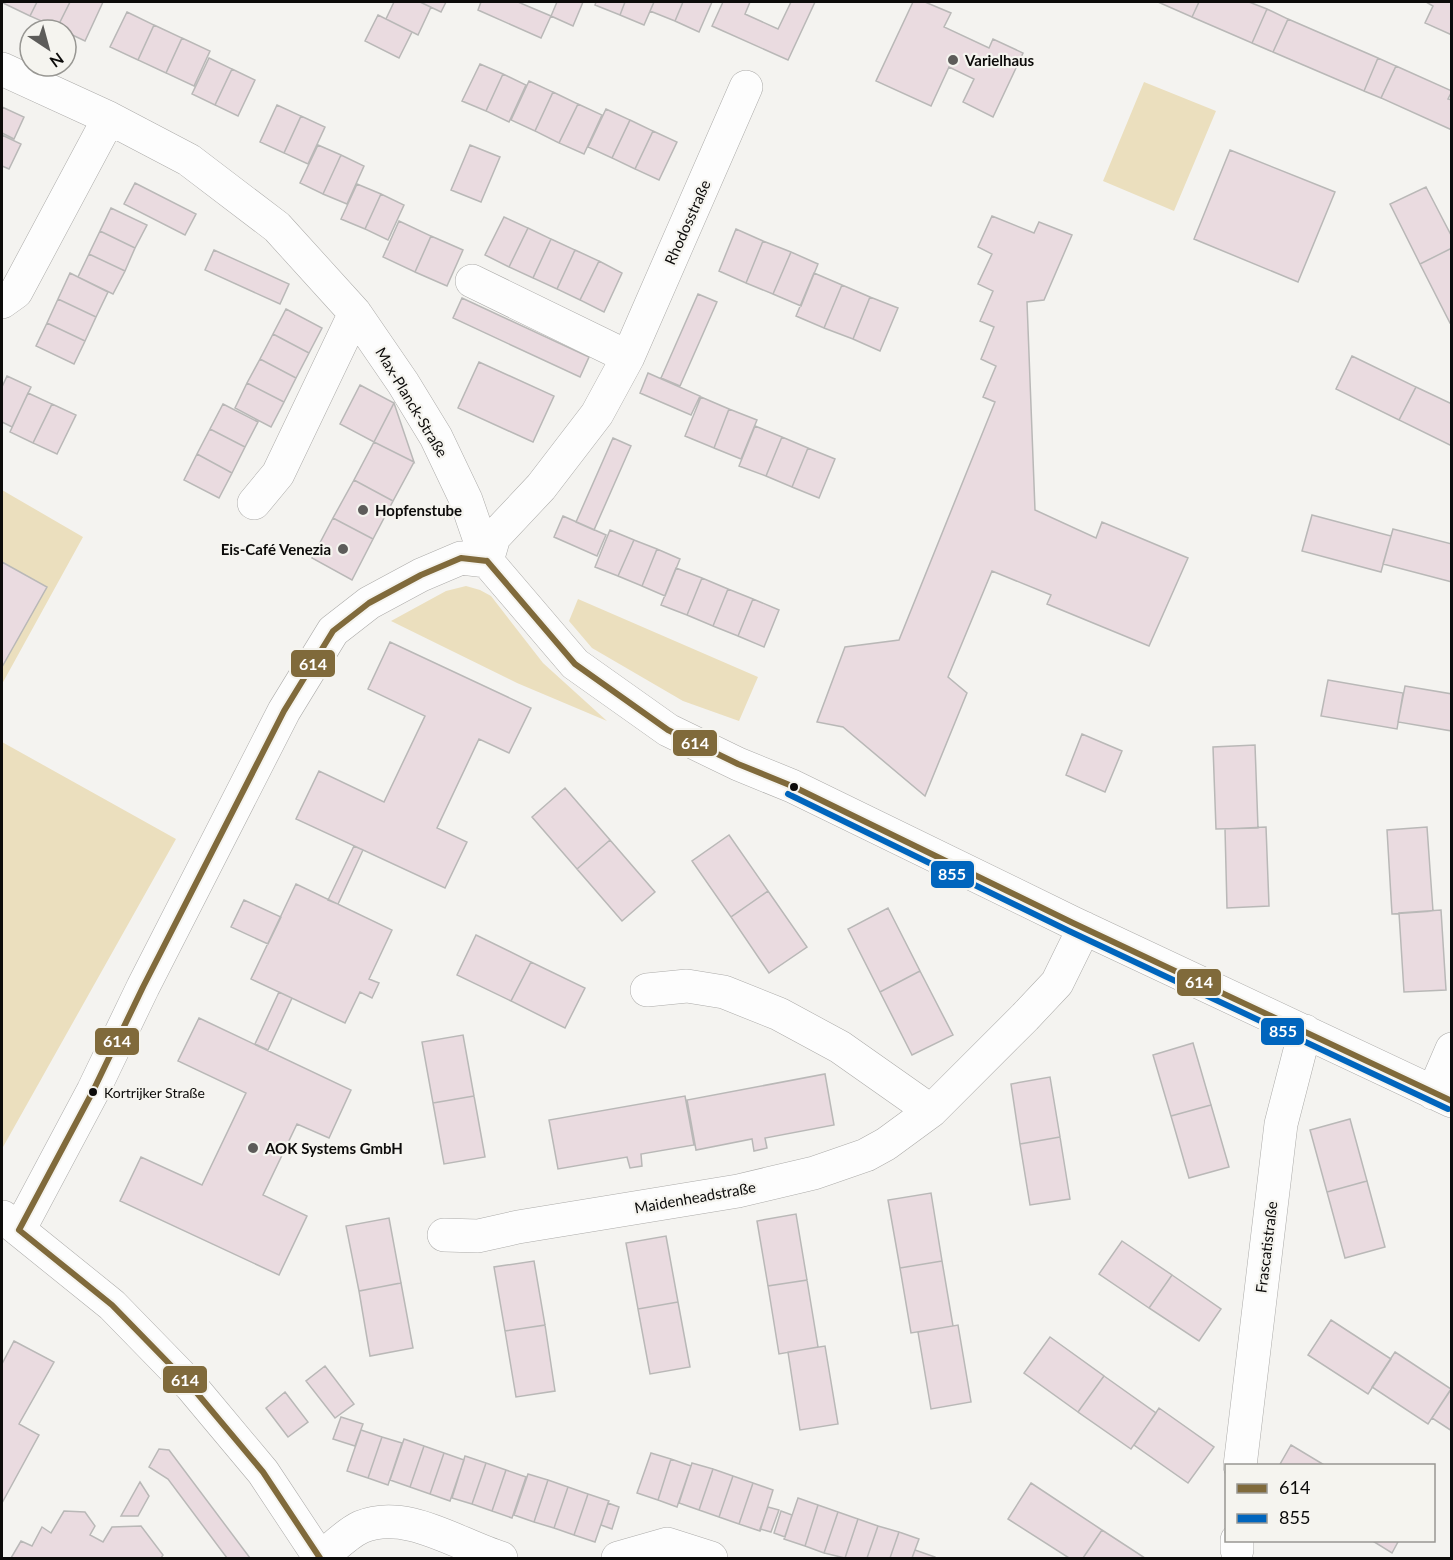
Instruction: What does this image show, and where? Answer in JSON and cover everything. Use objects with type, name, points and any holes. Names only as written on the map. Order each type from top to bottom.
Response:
[{"type":"street","name":"Max-Planck-Straße","points":[[2,69],[109,118],[189,160],[277,227],[355,313],[403,383],[436,436],[466,500],[487,561],[575,664],[668,730],[738,764],[792,786],[1084,928],[1442,1097]]},
{"type":"street","name":"Rhodosstraße","points":[[487,561],[494,537],[541,487],[597,414],[627,357],[746,87]]},
{"type":"street","points":[[2,302],[16,292],[109,118]]},
{"type":"street","points":[[472,281],[627,357]]},
{"type":"street","points":[[254,503],[278,474],[355,313]]},
{"type":"street","points":[[487,561],[461,558],[421,575],[369,603],[333,631],[284,711],[93,1090],[10,1223],[112,1305],[191,1386],[263,1472],[320,1558],[360,1527],[379,1522],[398,1521],[414,1525],[498,1558]]},
{"type":"street","name":"Maidenheadstraße","points":[[444,1235],[478,1236],[518,1227],[738,1191],[814,1173],[866,1155],[886,1144],[931,1111],[1057,983],[1084,928]]},
{"type":"street","points":[[647,990],[687,986],[724,992],[780,1014],[840,1047],[931,1111]]},
{"type":"street","name":"Frascatistraße","points":[[1240,1464],[1281,1124],[1305,1031]]},
{"type":"street","points":[[1442,1097],[1452,1049]]},
{"type":"street","points":[[618,1558],[667,1544],[711,1558]]},
{"type":"shaded area","points":[[1144,82],[1216,111],[1174,211],[1103,181]]},
{"type":"shaded area","points":[[2,490],[83,537],[2,684]]},
{"type":"shaded area","points":[[466,586],[491,596],[543,663],[607,721],[517,683],[391,621],[446,591]]},
{"type":"shaded area","points":[[578,599],[758,677],[739,721],[683,701],[592,648],[569,621]]},
{"type":"shaded area","points":[[2,742],[176,839],[3,1147],[2,1146]]},
{"type":"building","points":[[3,2],[37,2],[30,16]]},
{"type":"building","points":[[37,2],[70,2],[62,18],[30,16]]},
{"type":"building","points":[[70,2],[103,2],[85,41],[78,38],[78,18],[62,18]]},
{"type":"building","points":[[394,2],[420,2],[431,7],[418,35],[386,19]]},
{"type":"building","points":[[420,2],[446,2],[441,12]]},
{"type":"building","points":[[481,2],[518,2],[551,16],[541,38],[478,10]]},
{"type":"building","points":[[557,2],[583,2],[573,26],[551,16]]},
{"type":"building","points":[[596,2],[625,2],[620,15],[595,5]]},
{"type":"building","points":[[625,2],[654,2],[644,25],[620,15]]},
{"type":"building","points":[[654,2],[683,2],[675,21],[650,11]]},
{"type":"building","points":[[683,2],[712,2],[699,32],[675,21]]},
{"type":"building","points":[[723,2],[750,2],[745,14],[778,29],[791,2],[815,2],[788,60],[712,26]]},
{"type":"building","name":"Varielhaus","points":[[913,2],[925,2],[951,13],[944,27],[989,48],[993,39],[1023,53],[993,117],[963,102],[974,79],[949,67],[931,106],[876,81]]},
{"type":"building","points":[[1158,2],[1199,2],[1192,17]]},
{"type":"building","points":[[1199,2],[1249,2],[1267,9],[1252,43],[1192,17]]},
{"type":"building","points":[[1426,2],[1452,2],[1452,35],[1425,23],[1433,6]]},
{"type":"building","points":[[1267,9],[1288,19],[1273,52],[1252,43]]},
{"type":"building","points":[[127,12],[154,25],[138,60],[110,47]]},
{"type":"building","points":[[378,15],[412,32],[399,58],[365,41]]},
{"type":"building","points":[[1288,19],[1378,58],[1364,91],[1273,52]]},
{"type":"building","points":[[154,25],[182,38],[166,73],[138,60]]},
{"type":"building","points":[[182,38],[210,51],[194,86],[166,73]]},
{"type":"building","points":[[209,58],[232,69],[215,105],[192,94]]},
{"type":"building","points":[[1378,58],[1396,66],[1381,98],[1364,91]]},
{"type":"building","points":[[480,64],[503,74],[486,111],[462,101]]},
{"type":"building","points":[[1396,66],[1452,91],[1448,99],[1452,100],[1452,130],[1381,98]]},
{"type":"building","points":[[232,69],[255,80],[238,116],[215,105]]},
{"type":"building","points":[[503,74],[526,85],[509,122],[486,111]]},
{"type":"building","points":[[529,81],[553,92],[535,131],[511,120]]},
{"type":"building","points":[[553,92],[578,104],[559,143],[535,131]]},
{"type":"building","points":[[578,104],[602,115],[584,154],[559,143]]},
{"type":"building","points":[[277,105],[301,116],[284,153],[260,142]]},
{"type":"building","points":[[2,107],[24,117],[14,139],[2,133]]},
{"type":"building","points":[[606,109],[630,120],[612,158],[588,147]]},
{"type":"building","points":[[301,116],[325,127],[308,164],[284,153]]},
{"type":"building","points":[[630,120],[653,131],[635,169],[612,158]]},
{"type":"building","points":[[653,131],[677,142],[659,180],[635,169]]},
{"type":"building","points":[[2,135],[21,144],[9,169],[2,166]]},
{"type":"building","points":[[318,145],[341,155],[323,194],[300,183]]},
{"type":"building","points":[[470,145],[500,157],[481,202],[451,190]]},
{"type":"building","points":[[1230,150],[1335,192],[1298,282],[1194,239]]},
{"type":"building","points":[[341,155],[364,166],[347,204],[323,194]]},
{"type":"building","points":[[135,183],[196,214],[185,235],[124,204]]},
{"type":"building","points":[[357,184],[381,194],[365,229],[341,219]]},
{"type":"building","points":[[1426,187],[1452,237],[1452,248],[1420,264],[1390,204]]},
{"type":"building","points":[[381,194],[404,205],[388,240],[365,229]]},
{"type":"building","points":[[111,208],[147,225],[135,248],[100,231]]},
{"type":"building","points":[[992,216],[1034,233],[1039,222],[1072,235],[1044,300],[1027,302],[1035,510],[1096,538],[1102,522],[1188,558],[1149,646],[1047,604],[1051,595],[992,571],[948,677],[967,693],[925,796],[843,727],[817,722],[845,647],[899,640],[995,402],[983,397],[996,366],[981,359],[994,327],[980,321],[993,291],[978,284],[992,254],[978,247]]},
{"type":"building","points":[[504,217],[528,228],[509,267],[485,255]]},
{"type":"building","points":[[399,221],[431,236],[415,272],[383,257]]},
{"type":"building","points":[[528,228],[551,239],[533,278],[509,267]]},
{"type":"building","points":[[736,229],[763,241],[746,283],[719,271]]},
{"type":"building","points":[[100,231],[135,248],[125,271],[89,254]]},
{"type":"building","points":[[431,236],[463,250],[447,286],[415,272]]},
{"type":"building","points":[[551,239],[575,250],[557,289],[533,278]]},
{"type":"building","points":[[763,241],[791,252],[773,294],[746,283]]},
{"type":"building","points":[[1452,248],[1452,322],[1450,323],[1420,264]]},
{"type":"building","points":[[214,250],[289,284],[280,304],[205,270]]},
{"type":"building","points":[[575,250],[599,261],[580,300],[557,289]]},
{"type":"building","points":[[791,252],[818,264],[801,306],[773,294]]},
{"type":"building","points":[[89,254],[125,271],[113,294],[78,277]]},
{"type":"building","points":[[599,261],[622,273],[604,312],[580,300]]},
{"type":"building","points":[[70,273],[108,292],[96,317],[58,299]]},
{"type":"building","points":[[814,273],[842,285],[824,328],[796,316]]},
{"type":"building","points":[[842,285],[870,297],[853,339],[824,328]]},
{"type":"building","points":[[698,294],[717,302],[680,386],[661,378]]},
{"type":"building","points":[[870,297],[898,308],[880,351],[853,339]]},
{"type":"building","points":[[462,298],[589,357],[580,377],[453,318]]},
{"type":"building","points":[[58,299],[96,317],[85,341],[47,323]]},
{"type":"building","points":[[286,309],[322,328],[309,353],[273,334]]},
{"type":"building","points":[[47,323],[85,341],[74,364],[36,346]]},
{"type":"building","points":[[273,334],[309,353],[296,378],[260,359]]},
{"type":"building","points":[[1352,356],[1416,387],[1399,420],[1336,389]]},
{"type":"building","points":[[260,359],[296,378],[284,402],[247,383]]},
{"type":"building","points":[[479,362],[554,396],[533,442],[458,408]]},
{"type":"building","points":[[648,373],[700,396],[691,415],[640,393]]},
{"type":"building","points":[[7,376],[31,387],[12,427],[2,422],[2,387]]},
{"type":"building","points":[[247,383],[284,402],[271,427],[235,408]]},
{"type":"building","points":[[360,385],[394,403],[374,442],[340,424]]},
{"type":"building","points":[[1416,387],[1452,404],[1452,446],[1399,420]]},
{"type":"building","points":[[28,393],[52,404],[33,443],[10,432]]},
{"type":"building","points":[[701,397],[729,409],[714,448],[685,436]]},
{"type":"building","points":[[394,403],[414,462],[374,442]]},
{"type":"building","points":[[52,404],[76,415],[57,454],[33,443]]},
{"type":"building","points":[[223,404],[258,422],[245,447],[210,429]]},
{"type":"building","points":[[729,409],[757,420],[741,459],[714,448]]},
{"type":"building","points":[[755,426],[782,437],[766,476],[739,466]]},
{"type":"building","points":[[210,429],[245,447],[232,473],[197,454]]},
{"type":"building","points":[[782,437],[808,448],[792,487],[766,476]]},
{"type":"building","points":[[613,438],[631,446],[594,530],[576,522]]},
{"type":"building","points":[[374,442],[414,462],[393,501],[354,480]]},
{"type":"building","points":[[808,448],[835,459],[819,498],[792,487]]},
{"type":"building","points":[[197,454],[232,473],[219,498],[184,480]]},
{"type":"building","name":"Hopfenstube","points":[[354,480],[393,501],[373,539],[333,518]]},
{"type":"building","points":[[1312,515],[1391,536],[1381,572],[1302,551]]},
{"type":"building","points":[[563,516],[606,535],[597,556],[554,537]]},
{"type":"building","name":"Eis-Café Venezia","points":[[333,518],[373,539],[352,580],[312,558]]},
{"type":"building","points":[[1393,529],[1452,544],[1452,582],[1383,564]]},
{"type":"building","points":[[610,530],[634,540],[618,576],[595,567]]},
{"type":"building","points":[[634,540],[657,549],[642,586],[618,576]]},
{"type":"building","points":[[657,549],[680,559],[665,596],[642,586]]},
{"type":"building","points":[[2,562],[47,587],[2,667]]},
{"type":"building","points":[[676,568],[702,578],[687,615],[661,605]]},
{"type":"building","points":[[702,578],[728,589],[713,626],[687,615]]},
{"type":"building","points":[[728,589],[753,599],[738,636],[713,626]]},
{"type":"building","points":[[753,599],[779,610],[764,647],[738,636]]},
{"type":"building","points":[[390,642],[531,708],[509,753],[479,739],[437,828],[467,842],[445,888],[296,819],[319,771],[384,802],[425,716],[368,689]]},
{"type":"building","points":[[1328,680],[1403,693],[1397,729],[1321,716]]},
{"type":"building","points":[[1405,686],[1452,694],[1452,731],[1398,722]]},
{"type":"building","points":[[1082,734],[1122,751],[1105,792],[1066,775]]},
{"type":"building","points":[[1255,745],[1258,828],[1216,829],[1213,747]]},
{"type":"building","points":[[565,788],[610,840],[577,869],[532,817]]},
{"type":"building","points":[[1266,827],[1269,906],[1227,908],[1225,829]]},
{"type":"building","points":[[1427,827],[1433,911],[1392,914],[1387,830]]},
{"type":"building","points":[[729,835],[768,891],[731,917],[692,861]]},
{"type":"building","points":[[610,840],[655,892],[622,921],[577,869]]},
{"type":"building","points":[[354,846],[363,850],[338,904],[328,900]]},
{"type":"building","points":[[296,884],[392,930],[369,979],[379,983],[372,998],[360,992],[345,1023],[251,979]]},
{"type":"building","points":[[768,891],[807,947],[769,973],[731,917]]},
{"type":"building","points":[[244,900],[281,917],[268,944],[231,927]]},
{"type":"building","points":[[888,908],[920,971],[880,992],[848,929]]},
{"type":"building","points":[[1441,910],[1446,990],[1404,992],[1399,913]]},
{"type":"building","points":[[476,935],[531,962],[511,1001],[457,975]]},
{"type":"building","points":[[531,962],[585,988],[565,1028],[511,1001]]},
{"type":"building","points":[[920,971],[953,1035],[912,1055],[880,992]]},
{"type":"building","points":[[279,992],[292,998],[268,1050],[255,1044]]},
{"type":"building","name":"AOK Systems GmbH","points":[[199,1018],[351,1090],[329,1138],[297,1124],[263,1195],[307,1216],[279,1275],[120,1201],[141,1157],[202,1185],[246,1093],[178,1061]]},
{"type":"building","points":[[463,1035],[474,1096],[433,1103],[422,1042]]},
{"type":"building","points":[[1193,1043],[1211,1105],[1171,1116],[1153,1055]]},
{"type":"building","points":[[825,1074],[834,1125],[765,1138],[767,1148],[754,1151],[752,1139],[696,1150],[687,1100]]},
{"type":"building","points":[[1050,1077],[1060,1137],[1020,1144],[1011,1084]]},
{"type":"building","points":[[474,1096],[485,1157],[444,1164],[433,1103]]},
{"type":"building","points":[[685,1096],[694,1145],[641,1154],[642,1166],[630,1168],[627,1157],[558,1169],[549,1120]]},
{"type":"building","points":[[1211,1105],[1229,1167],[1189,1178],[1171,1116]]},
{"type":"building","points":[[1350,1119],[1367,1181],[1327,1192],[1310,1130]]},
{"type":"building","points":[[1060,1137],[1070,1199],[1030,1205],[1020,1144]]},
{"type":"building","points":[[1367,1181],[1385,1247],[1345,1258],[1327,1192]]},
{"type":"building","points":[[931,1193],[942,1261],[900,1268],[888,1200]]},
{"type":"building","points":[[796,1214],[807,1280],[768,1286],[757,1221]]},
{"type":"building","points":[[389,1218],[401,1283],[359,1291],[346,1226]]},
{"type":"building","points":[[666,1236],[678,1302],[638,1309],[626,1243]]},
{"type":"building","points":[[1122,1241],[1172,1275],[1149,1308],[1099,1274]]},
{"type":"building","points":[[534,1261],[545,1325],[505,1331],[494,1267]]},
{"type":"building","points":[[942,1261],[953,1326],[911,1333],[900,1268]]},
{"type":"building","points":[[1172,1275],[1221,1309],[1199,1341],[1149,1308]]},
{"type":"building","points":[[807,1280],[818,1347],[779,1354],[768,1286]]},
{"type":"building","points":[[401,1283],[413,1348],[370,1356],[359,1291]]},
{"type":"building","points":[[678,1302],[690,1367],[650,1374],[638,1309]]},
{"type":"building","points":[[1331,1320],[1391,1359],[1368,1394],[1308,1355]]},
{"type":"building","points":[[545,1325],[555,1391],[516,1397],[505,1331]]},
{"type":"building","points":[[958,1325],[971,1402],[931,1409],[918,1332]]},
{"type":"building","points":[[1050,1337],[1104,1376],[1078,1412],[1024,1373]]},
{"type":"building","points":[[14,1341],[54,1362],[19,1424],[39,1435],[2,1503],[2,1364]]},
{"type":"building","points":[[825,1346],[838,1424],[800,1430],[788,1352]]},
{"type":"building","points":[[1395,1352],[1451,1389],[1428,1424],[1372,1387]]},
{"type":"building","points":[[325,1366],[354,1404],[335,1418],[306,1381]]},
{"type":"building","points":[[1104,1376],[1156,1413],[1131,1449],[1078,1412]]},
{"type":"building","points":[[1452,1388],[1452,1431],[1432,1418]]},
{"type":"building","points":[[285,1392],[308,1422],[288,1437],[266,1408]]},
{"type":"building","points":[[1159,1408],[1214,1447],[1188,1483],[1134,1445]]},
{"type":"building","points":[[341,1417],[363,1424],[355,1446],[333,1439]]},
{"type":"building","points":[[361,1430],[382,1437],[368,1478],[347,1471]]},
{"type":"building","points":[[382,1437],[402,1443],[388,1485],[368,1478]]},
{"type":"building","points":[[404,1439],[424,1446],[410,1487],[390,1480]]},
{"type":"building","points":[[1291,1445],[1323,1464],[1280,1464]]},
{"type":"building","points":[[424,1446],[444,1453],[430,1494],[410,1487]]},
{"type":"building","points":[[159,1449],[169,1450],[250,1558],[227,1558],[168,1479],[149,1467]]},
{"type":"building","points":[[444,1453],[464,1460],[450,1501],[430,1494]]},
{"type":"building","points":[[651,1453],[671,1459],[658,1500],[637,1493]]},
{"type":"building","points":[[465,1456],[486,1463],[472,1504],[452,1498]]},
{"type":"building","points":[[671,1459],[691,1466],[677,1507],[658,1500]]},
{"type":"building","points":[[486,1463],[506,1470],[492,1511],[472,1504]]},
{"type":"building","points":[[692,1463],[713,1469],[699,1510],[679,1503]]},
{"type":"building","points":[[713,1469],[733,1476],[719,1517],[699,1510]]},
{"type":"building","points":[[506,1470],[526,1477],[512,1518],[492,1511]]},
{"type":"building","points":[[528,1474],[548,1480],[534,1522],[514,1515]]},
{"type":"building","points":[[733,1476],[753,1483],[739,1524],[719,1517]]},
{"type":"building","points":[[548,1480],[568,1487],[554,1528],[534,1522]]},
{"type":"building","points":[[140,1482],[149,1496],[138,1516],[121,1516]]},
{"type":"building","points":[[753,1483],[773,1490],[760,1531],[739,1524]]},
{"type":"building","points":[[1031,1483],[1102,1530],[1083,1558],[1069,1558],[1008,1519]]},
{"type":"building","points":[[568,1487],[588,1494],[574,1535],[554,1528]]},
{"type":"building","points":[[588,1494],[609,1501],[595,1542],[574,1535]]},
{"type":"building","points":[[798,1498],[818,1505],[805,1546],[784,1539]]},
{"type":"building","points":[[608,1503],[619,1507],[612,1529],[601,1525]]},
{"type":"building","points":[[818,1505],[838,1512],[824,1553],[805,1546]]},
{"type":"building","points":[[768,1507],[779,1510],[771,1532],[760,1529]]},
{"type":"building","points":[[64,1511],[85,1512],[95,1526],[90,1535],[103,1542],[112,1527],[141,1526],[163,1555],[161,1558],[11,1558],[21,1541],[32,1546],[42,1527],[51,1533]]},
{"type":"building","points":[[781,1511],[792,1515],[785,1537],[774,1533]]},
{"type":"building","points":[[838,1512],[858,1519],[845,1558],[824,1553]]},
{"type":"building","points":[[858,1519],[878,1526],[867,1558],[845,1558]]},
{"type":"building","points":[[878,1526],[899,1532],[890,1558],[867,1558]]},
{"type":"building","points":[[1102,1530],[1145,1558],[1083,1558]]},
{"type":"building","points":[[899,1532],[919,1539],[912,1558],[890,1558]]},
{"type":"building","points":[[1374,1542],[1398,1542],[1392,1553]]},
{"type":"building","points":[[915,1550],[935,1557],[935,1558],[912,1558]]},
{"type":"transit line","name":"614","points":[[19,1230],[93,1091],[143,987],[284,711],[333,631],[369,603],[421,575],[461,558],[487,561]]},
{"type":"transit line","name":"614","points":[[487,561],[575,664],[668,730],[738,764],[792,786],[1073,923],[1452,1101]]},
{"type":"transit line","name":"855","points":[[788,794],[1069,931],[1448,1109]]},
{"type":"transit line","name":"614","points":[[19,1230],[112,1305],[191,1386],[263,1472],[320,1558]]},
{"type":"place","name":"Varielhaus","points":[[953,60]]},
{"type":"place","name":"Hopfenstube","points":[[363,510]]},
{"type":"place","name":"Eis-Café Venezia","points":[[343,549]]},
{"type":"place","name":"Kortrijker Straße","points":[[93,1092]]},
{"type":"place","name":"AOK Systems GmbH","points":[[253,1148]]}]
